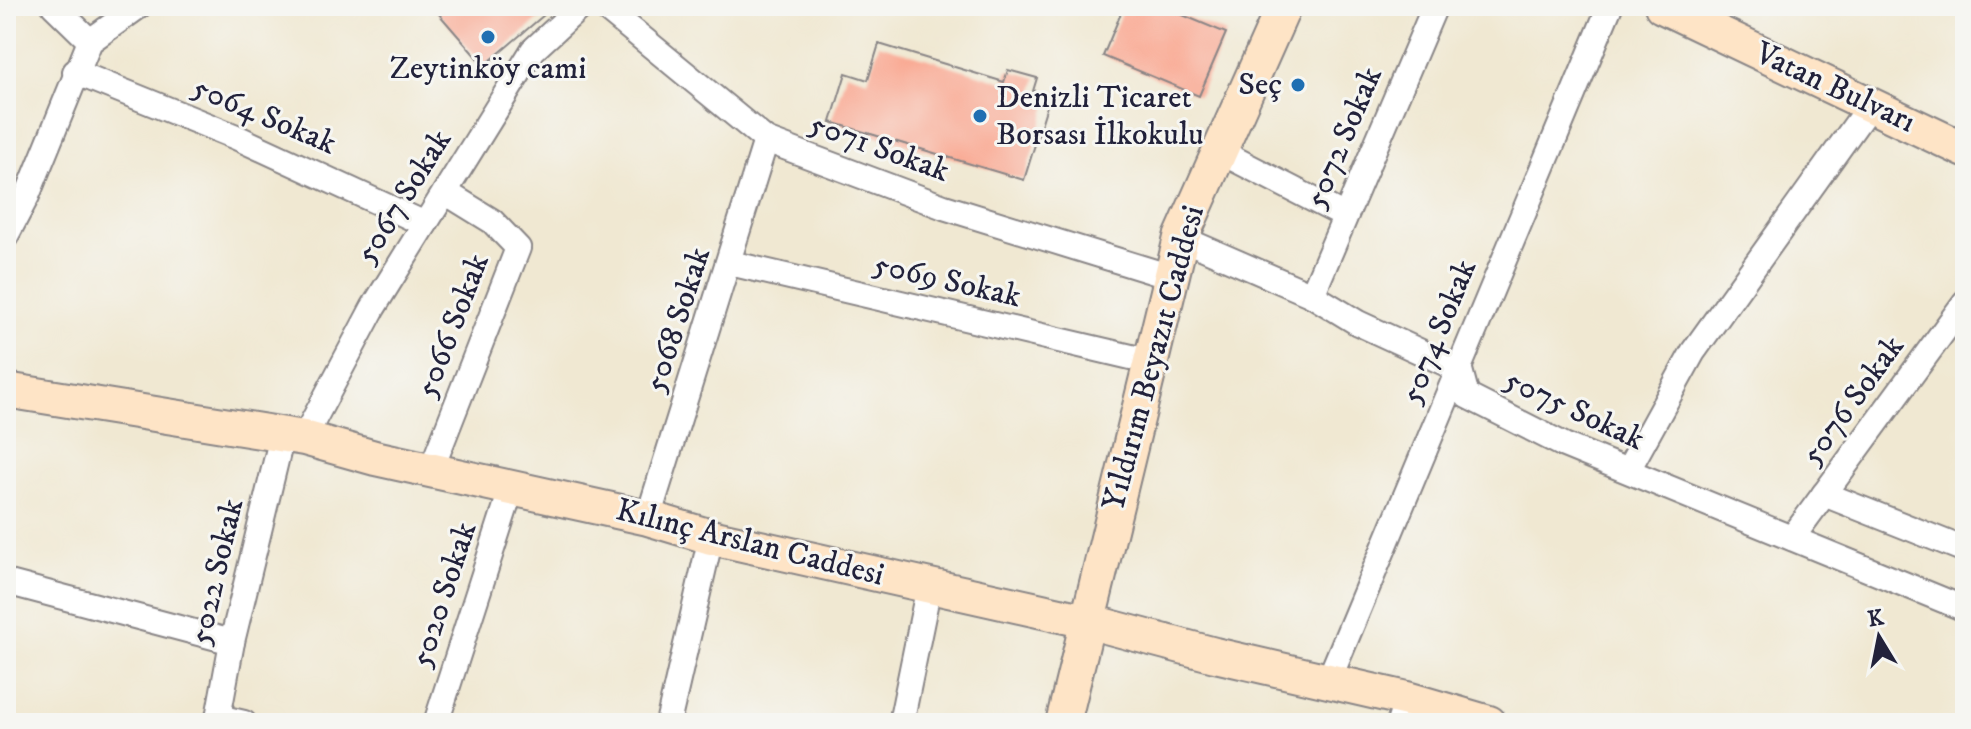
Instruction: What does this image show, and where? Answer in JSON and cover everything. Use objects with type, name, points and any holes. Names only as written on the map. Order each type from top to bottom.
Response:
[{"type":"street","points":[[54,6],[90,41]]},
{"type":"street","points":[[6,236],[27,196],[90,41],[139,6]]},
{"type":"street","name":"5067 Sokak","points":[[293,437],[533,50],[581,6]]},
{"type":"street","name":"5071 Sokak","points":[[603,6],[766,140],[944,207],[1171,277]]},
{"type":"street","name":"Yıldırım Beyazıt Caddesi","points":[[1063,723],[1148,361],[1181,238],[1217,150],[1284,6]]},
{"type":"street","name":"5072 Sokak","points":[[1312,295],[1435,6]]},
{"type":"street","name":"5074 Sokak","points":[[1328,682],[1460,370],[1463,352],[1610,6]]},
{"type":"street","name":"Vatan Bulvarı","points":[[1662,6],[1965,150]]},
{"type":"street","name":"5064 Sokak","points":[[75,72],[236,137],[425,224]]},
{"type":"street","points":[[1628,470],[1693,352],[1870,105]]},
{"type":"street","name":"5068 Sokak","points":[[648,518],[766,140]]},
{"type":"street","points":[[1217,150],[1345,216]]},
{"type":"street","name":"5066 Sokak","points":[[431,470],[518,248],[492,221],[445,192]]},
{"type":"street","name":"5075 Sokak","points":[[1181,238],[1312,295],[1358,323],[1460,370],[1467,396],[1564,445],[1965,609]]},
{"type":"street","name":"5069 Sokak","points":[[730,263],[1148,361]]},
{"type":"street","name":"5076 Sokak","points":[[1792,538],[1965,302]]},
{"type":"street","name":"Kılınç Arslan Caddesi","points":[[6,390],[293,437],[648,518],[711,537],[1087,621],[1328,682],[1403,711],[1489,723]]},
{"type":"street","name":"5022 Sokak","points":[[217,720],[232,642],[293,437]]},
{"type":"street","name":"5020 Sokak","points":[[436,723],[512,487]]},
{"type":"street","points":[[1824,494],[1965,550]]},
{"type":"street","points":[[668,723],[711,537]]},
{"type":"street","points":[[6,582],[232,642]]},
{"type":"street","points":[[901,723],[929,586]]},
{"type":"street","points":[[217,720],[244,723]]},
{"type":"building","name":"Zeytinköy cami","points":[[432,6],[548,6],[551,9],[484,66]]},
{"type":"building","points":[[1124,6],[1161,6],[1226,33],[1199,96],[1103,56]]},
{"type":"building","points":[[879,44],[1004,82],[1008,70],[1037,78],[1033,91],[1050,96],[1024,180],[831,122],[846,73],[868,80]]},
{"type":"place","name":"Zeytinköy cami","points":[[488,37]]},
{"type":"place","name":"Seç","points":[[1298,85]]},
{"type":"place","name":"Denizli Ticaret Borsası İlkokulu","points":[[980,116]]}]
